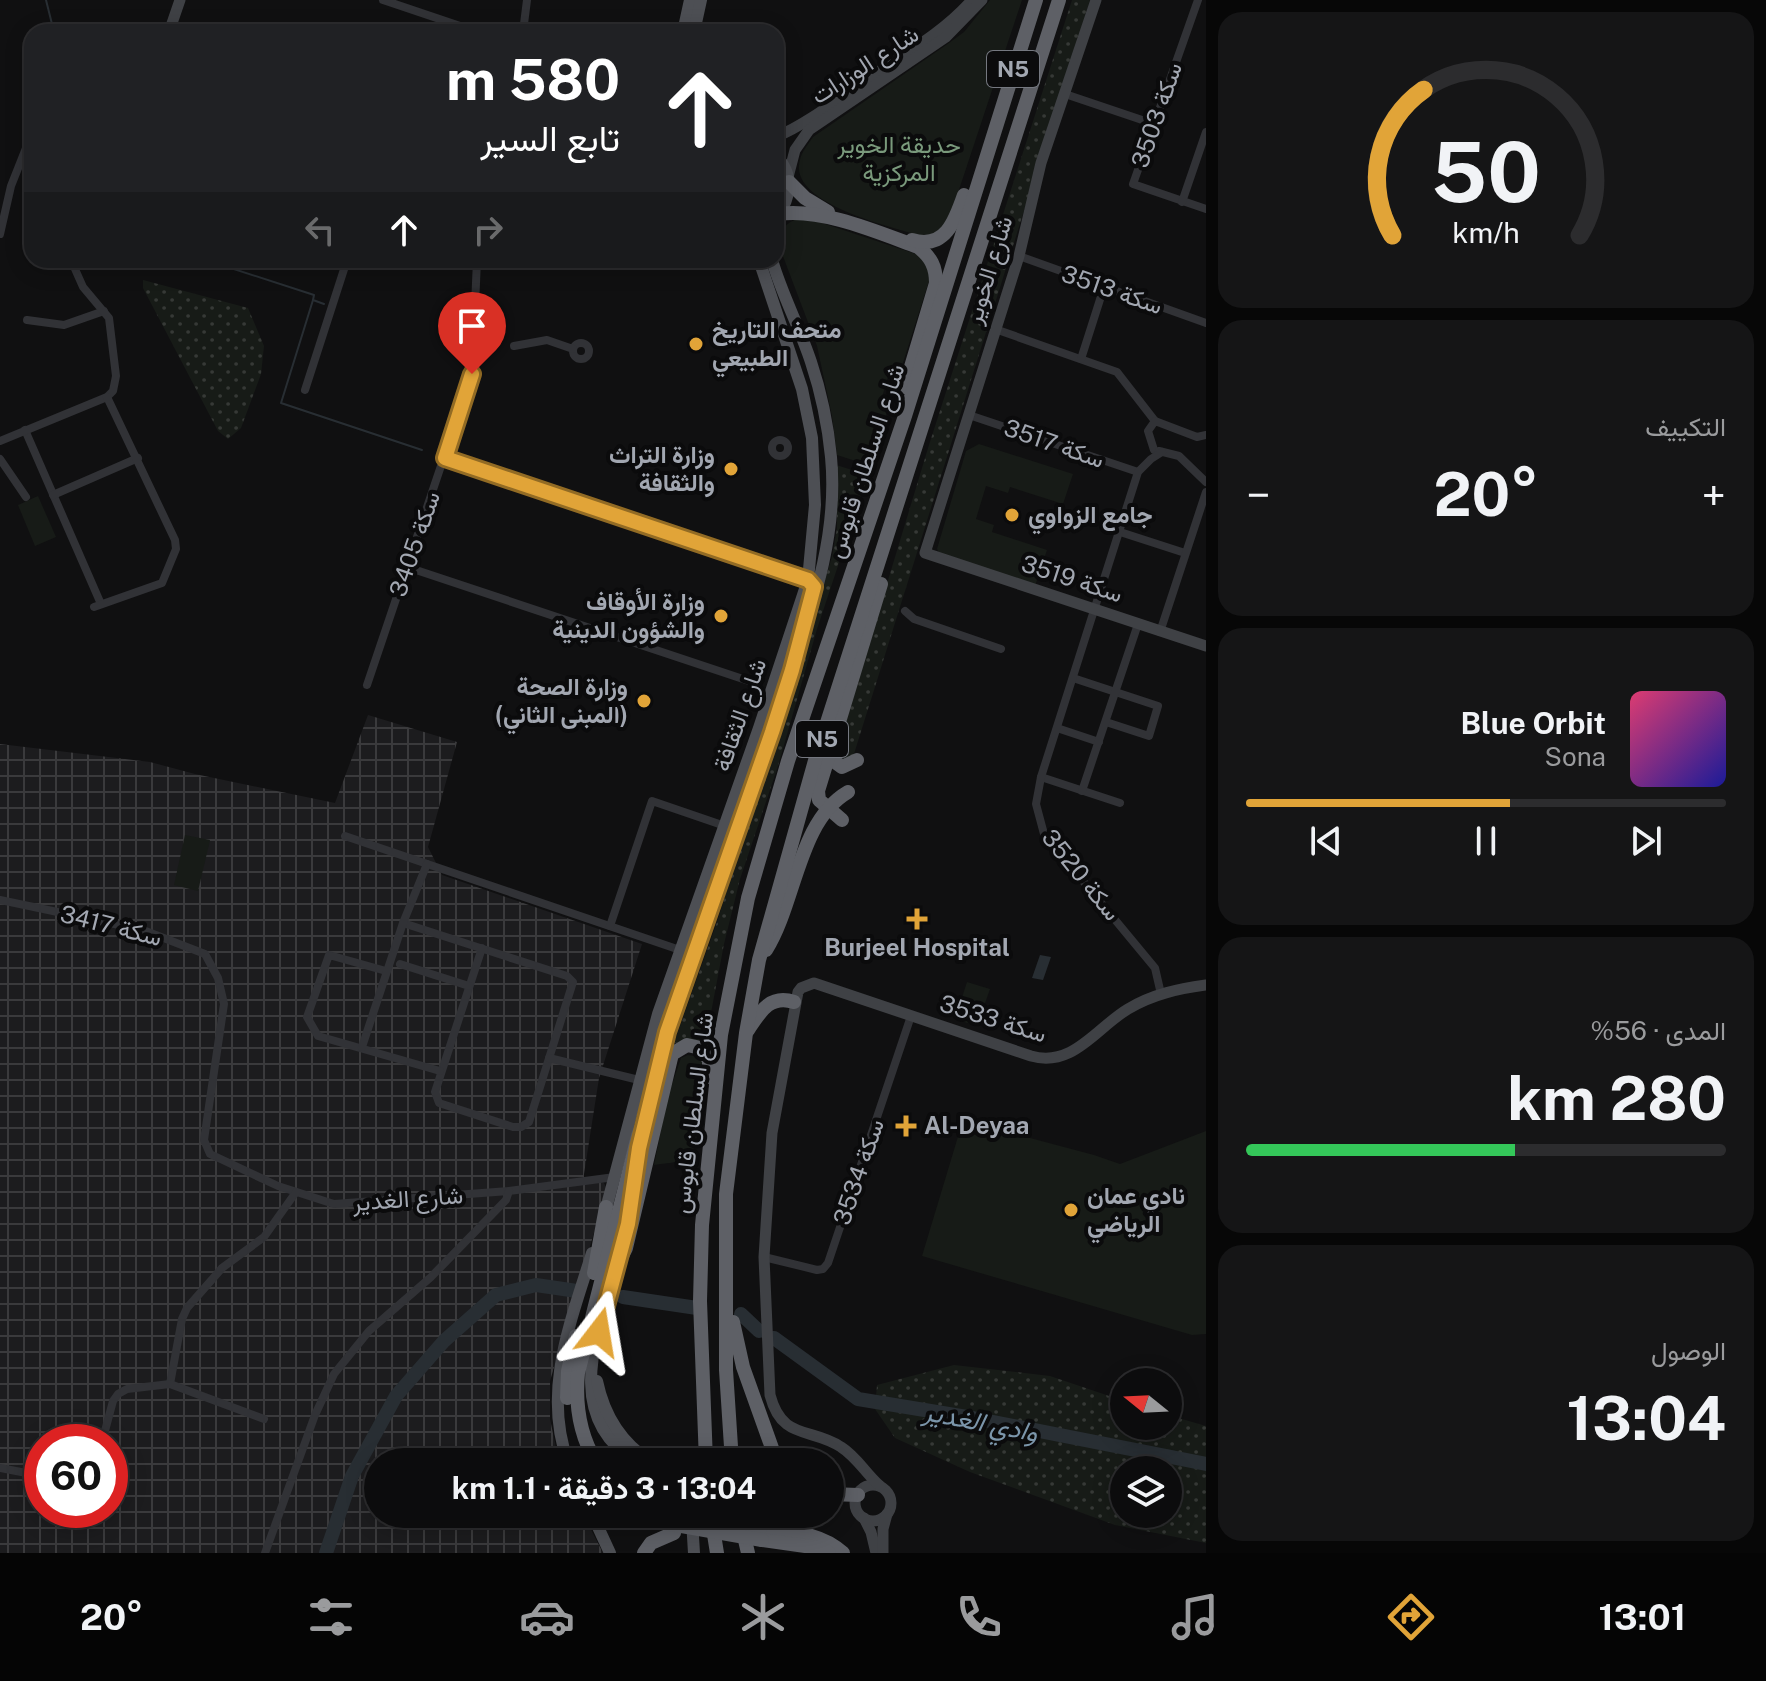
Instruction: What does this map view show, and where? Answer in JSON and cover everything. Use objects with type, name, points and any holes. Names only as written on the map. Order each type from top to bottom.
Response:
[{"type":"highway","name":"شارع السلطان قابوس","points":[[705,1448],[700,1301],[702,1225],[721,1035],[760,853],[905,416],[1036,0]]},
{"type":"highway","name":"شارع السلطان قابوس","points":[[731,1448],[725,1294],[726,1194],[746,1033],[759,960],[816,757],[1059,0]]},
{"type":"highway","points":[[789,179],[813,204],[833,214],[919,242],[935,241],[953,226],[977,157],[991,138]]},
{"type":"highway","points":[[784,215],[805,213],[823,216],[918,247],[930,258],[936,283],[905,384],[905,416]]},
{"type":"highway","points":[[842,820],[819,800],[818,791],[874,610],[908,471]]},
{"type":"highway","points":[[831,747],[831,759],[835,764],[842,767],[857,760]]},
{"type":"highway","points":[[759,960],[777,932],[811,837],[827,809],[848,792]]},
{"type":"highway","points":[[746,1033],[761,1010],[771,1002],[782,999],[794,1002]]},
{"type":"highway","points":[[615,1270],[626,1248],[670,1058],[679,1048],[696,1046],[707,1055],[709,1093],[713,1105]]},
{"type":"highway","points":[[590,1448],[580,1422],[577,1388],[583,1347],[645,1117]]},
{"type":"highway","points":[[615,1177],[623,1185],[616,1214],[617,1226]]},
{"type":"highway","points":[[580,1448],[570,1423],[567,1384],[600,1250],[606,1207]]},
{"type":"highway","points":[[725,1294],[743,1367],[772,1448]]},
{"type":"highway","points":[[844,1494],[859,1493]]},
{"type":"highway","points":[[644,1553],[665,1528]]},
{"type":"highway","points":[[694,1528],[818,1537],[831,1542],[843,1553]]},
{"type":"highway","points":[[713,1528],[717,1553]]},
{"type":"highway","points":[[719,1528],[761,1534],[829,1553]]},
{"type":"highway","points":[[741,1528],[745,1553]]},
{"type":"main road","points":[[685,24],[690,0]]},
{"type":"main road","points":[[696,24],[701,0]]},
{"type":"main road","points":[[784,170],[789,179],[784,205]]},
{"type":"main road","name":"شارع الثقافة","points":[[565,1448],[557,1416],[560,1363],[615,1177],[639,1080],[680,950],[808,580],[815,505],[812,438],[802,389],[762,268]]},
{"type":"main road","name":"شارع الثقافة","points":[[621,1448],[601,1422],[593,1402],[591,1357],[630,1212],[645,1117],[683,981],[820,583],[828,540],[831,456],[822,405],[811,361],[775,268]]},
{"type":"main road","points":[[792,670],[814,587],[808,580],[817,573],[828,540]]},
{"type":"main road","points":[[602,1316],[596,1364],[603,1403],[623,1439],[634,1448]]},
{"type":"main road","points":[[598,1528],[610,1553]]},
{"type":"main road","points":[[692,1528],[694,1553]]},
{"type":"street","points":[[172,24],[180,0]]},
{"type":"street","points":[[383,0],[454,24]]},
{"type":"street","points":[[524,24],[527,0]]},
{"type":"street","name":"شارع الوزارات","points":[[784,133],[808,120],[923,42],[972,0]]},
{"type":"street","name":"شارع الوزارات","points":[[789,179],[795,150],[809,130],[946,37],[982,0]]},
{"type":"street","name":"شارع الخوير","points":[[925,553],[1019,256],[1041,163],[1096,0]]},
{"type":"street","points":[[1198,0],[1206,3]]},
{"type":"street","name":"سكة 3503","points":[[1182,202],[1133,184],[1198,0]]},
{"type":"street","points":[[1065,94],[1154,124]]},
{"type":"street","points":[[1206,132],[1182,202],[1206,209]]},
{"type":"street","points":[[0,234],[4,206],[24,154]]},
{"type":"street","name":"سكة 3513","points":[[1019,256],[1206,323]]},
{"type":"street","points":[[0,441],[107,397],[113,391],[116,376],[109,318],[83,287],[75,268]]},
{"type":"street","points":[[305,390],[344,268]]},
{"type":"street","name":"سكة 3405","points":[[367,685],[472,374],[477,268]]},
{"type":"street","points":[[1081,359],[1104,287]]},
{"type":"street","points":[[27,320],[64,325],[104,311]]},
{"type":"street","points":[[995,329],[1117,372],[1155,421],[1197,437],[1206,435]]},
{"type":"street","points":[[514,346],[547,340],[573,349]]},
{"type":"street","points":[[25,430],[97,606],[162,583],[176,549],[175,540],[107,397]]},
{"type":"street","name":"سكة 3517","points":[[969,415],[1138,472]]},
{"type":"street","points":[[1155,421],[1148,431],[1157,453]]},
{"type":"street","points":[[1093,609],[1138,472],[1157,453]]},
{"type":"street","points":[[1157,453],[1179,456],[1206,482]]},
{"type":"street","points":[[53,495],[138,458]]},
{"type":"street","points":[[445,458],[808,580]]},
{"type":"street","points":[[0,459],[26,497]]},
{"type":"street","points":[[1160,632],[1206,492]]},
{"type":"street","points":[[1117,531],[1185,553]]},
{"type":"street","name":"سكة 3519","points":[[925,553],[1206,646]]},
{"type":"street","points":[[407,567],[755,683]]},
{"type":"street","name":"سكة 3520","points":[[1093,609],[1041,777],[1036,804],[1044,834],[1155,968],[1161,994]]},
{"type":"street","points":[[905,611],[914,619],[1001,649]]},
{"type":"street","points":[[1082,791],[1138,624]]},
{"type":"street","points":[[1073,678],[1158,706],[1149,736],[1106,722]]},
{"type":"street","points":[[1057,728],[1099,742]]},
{"type":"street","points":[[1041,777],[1120,803]]},
{"type":"street","points":[[610,926],[652,801],[725,826]]},
{"type":"street","points":[[345,836],[680,950]]},
{"type":"street","points":[[362,1047],[403,923],[427,864]]},
{"type":"street","name":"سكة 3417","points":[[0,900],[143,930],[205,954],[218,978],[224,1004],[204,1140],[210,1154]]},
{"type":"street","points":[[403,923],[482,948],[567,976],[573,982],[529,1122],[521,1127],[439,1103],[435,1092],[482,948]]},
{"type":"street","points":[[386,971],[329,955],[307,1017],[318,1036],[440,1071]]},
{"type":"street","points":[[400,964],[469,986]]},
{"type":"street","name":"سكة 3533","points":[[794,1002],[801,988],[814,983],[1049,1060],[1073,1052],[1127,1010],[1161,994],[1206,985]]},
{"type":"street","points":[[794,1002],[772,1133],[764,1257],[769,1387],[772,1402],[789,1425],[833,1448],[849,1461],[858,1474],[857,1508],[871,1532],[876,1553]]},
{"type":"street","name":"سكة 3534","points":[[764,1257],[817,1270],[828,1263],[911,1016]]},
{"type":"street","points":[[549,1058],[639,1080]]},
{"type":"street","name":"شارع الغدير","points":[[210,1154],[296,1192],[334,1204],[509,1191],[615,1177]]},
{"type":"street","points":[[265,1553],[315,1415],[334,1374],[369,1331],[431,1277],[506,1200],[509,1191]]},
{"type":"street","points":[[170,1384],[182,1319],[187,1308],[222,1268],[264,1237],[296,1192]]},
{"type":"street","points":[[107,1424],[118,1394],[127,1389],[170,1384],[264,1419]]},
{"type":"street","points":[[811,1436],[843,1448],[887,1492],[891,1500],[883,1534],[883,1553]]},
{"type":"street","points":[[0,1468],[24,1473]]},
{"type":"street","points":[[859,1493],[872,1485],[880,1486]]},
{"type":"street","points":[[864,1518],[877,1520],[888,1512]]},
{"type":"shaded area","points":[[368,715],[457,742],[428,847],[442,875],[642,944],[599,1078],[584,1183],[604,1183],[607,1189],[550,1381],[550,1419],[556,1448],[364,1448],[364,1528],[590,1528],[603,1553],[0,1553],[0,744],[150,762],[335,803]]},
{"type":"shaded area","points":[[1040,955],[1051,957],[1043,980],[1032,978]]},
{"type":"green space","name":"حديقة الخوير المركزية","points":[[990,0],[1022,0],[947,226],[937,235],[922,236],[848,212],[812,192],[802,179],[799,165],[802,153],[813,137],[964,32]]},
{"type":"green space","points":[[1072,0],[1090,0],[853,757],[841,762],[836,752],[929,445]]},
{"type":"green space","name":"حديقة الخوير المركزية","points":[[804,217],[919,255],[930,267],[929,281],[901,369],[891,367],[880,404],[888,409],[871,466],[837,455],[817,346],[784,259],[784,228],[791,221]]},
{"type":"green space","points":[[143,280],[248,308],[264,346],[261,374],[241,428],[228,439],[218,431],[143,288]]},
{"type":"green space","points":[[979,444],[1073,474],[1063,504],[1010,487],[1008,493],[986,486],[976,519],[994,525],[992,532],[1047,550],[1035,586],[940,554],[937,549],[966,451]]},
{"type":"green space","points":[[836,465],[868,475],[740,879],[706,1039],[674,1043],[717,922],[832,557],[837,528]]},
{"type":"green space","points":[[38,496],[56,537],[35,546],[18,505]]},
{"type":"green space","points":[[185,835],[210,840],[198,891],[174,885]]},
{"type":"green space","points":[[967,982],[990,989],[977,1026],[955,1019]]},
{"type":"green space","points":[[688,1055],[699,1057],[705,1066],[695,1146],[683,1159],[654,1165],[668,1096],[681,1058]]},
{"type":"green space","name":"نادي عمان الرياضي","points":[[963,1120],[1120,1164],[1206,1131],[1206,1334],[1192,1335],[922,1256]]},
{"type":"green space","points":[[954,1365],[1050,1376],[1110,1396],[1110,1440],[1182,1440],[1182,1419],[1206,1426],[1206,1543],[1130,1528],[1182,1528],[1182,1456],[1110,1456],[1110,1523],[970,1472],[895,1438],[875,1409],[877,1385]]},
{"type":"waterway","points":[[46,0],[52,24]]},
{"type":"waterway","points":[[231,268],[314,295],[313,300],[324,304]]},
{"type":"waterway","points":[[313,300],[281,403],[422,450]]},
{"type":"waterway","name":"وادي الغدير","points":[[326,1553],[352,1476],[396,1396],[444,1341],[496,1295],[536,1285],[577,1291]]},
{"type":"waterway","name":"وادي الغدير","points":[[623,1297],[697,1308]]},
{"type":"waterway","name":"وادي الغدير","points":[[741,1314],[759,1331]]},
{"type":"waterway","name":"وادي الغدير","points":[[774,1338],[858,1399],[973,1418],[1206,1464]]},
{"type":"place","name":"متحف التاريخ الطبيعي","points":[[696,344]]},
{"type":"place","name":"وزارة التراث والثقافة","points":[[731,469]]},
{"type":"place","name":"جامع الزواوي","points":[[1012,515]]},
{"type":"place","name":"وزارة الأوقاف والشؤون الدينية","points":[[721,616]]},
{"type":"place","name":"وزارة الصحة (المبنى الثاني)","points":[[644,701]]},
{"type":"place","name":"Burjeel Hospital","points":[[917,919]]},
{"type":"place","name":"Al-Deyaa","points":[[906,1126]]},
{"type":"place","name":"نادي عمان الرياضي","points":[[1071,1210]]},
{"type":"route","points":[[472,374],[445,458],[808,580],[814,587],[772,732],[667,1032],[645,1117],[628,1224],[599,1332]]}]
